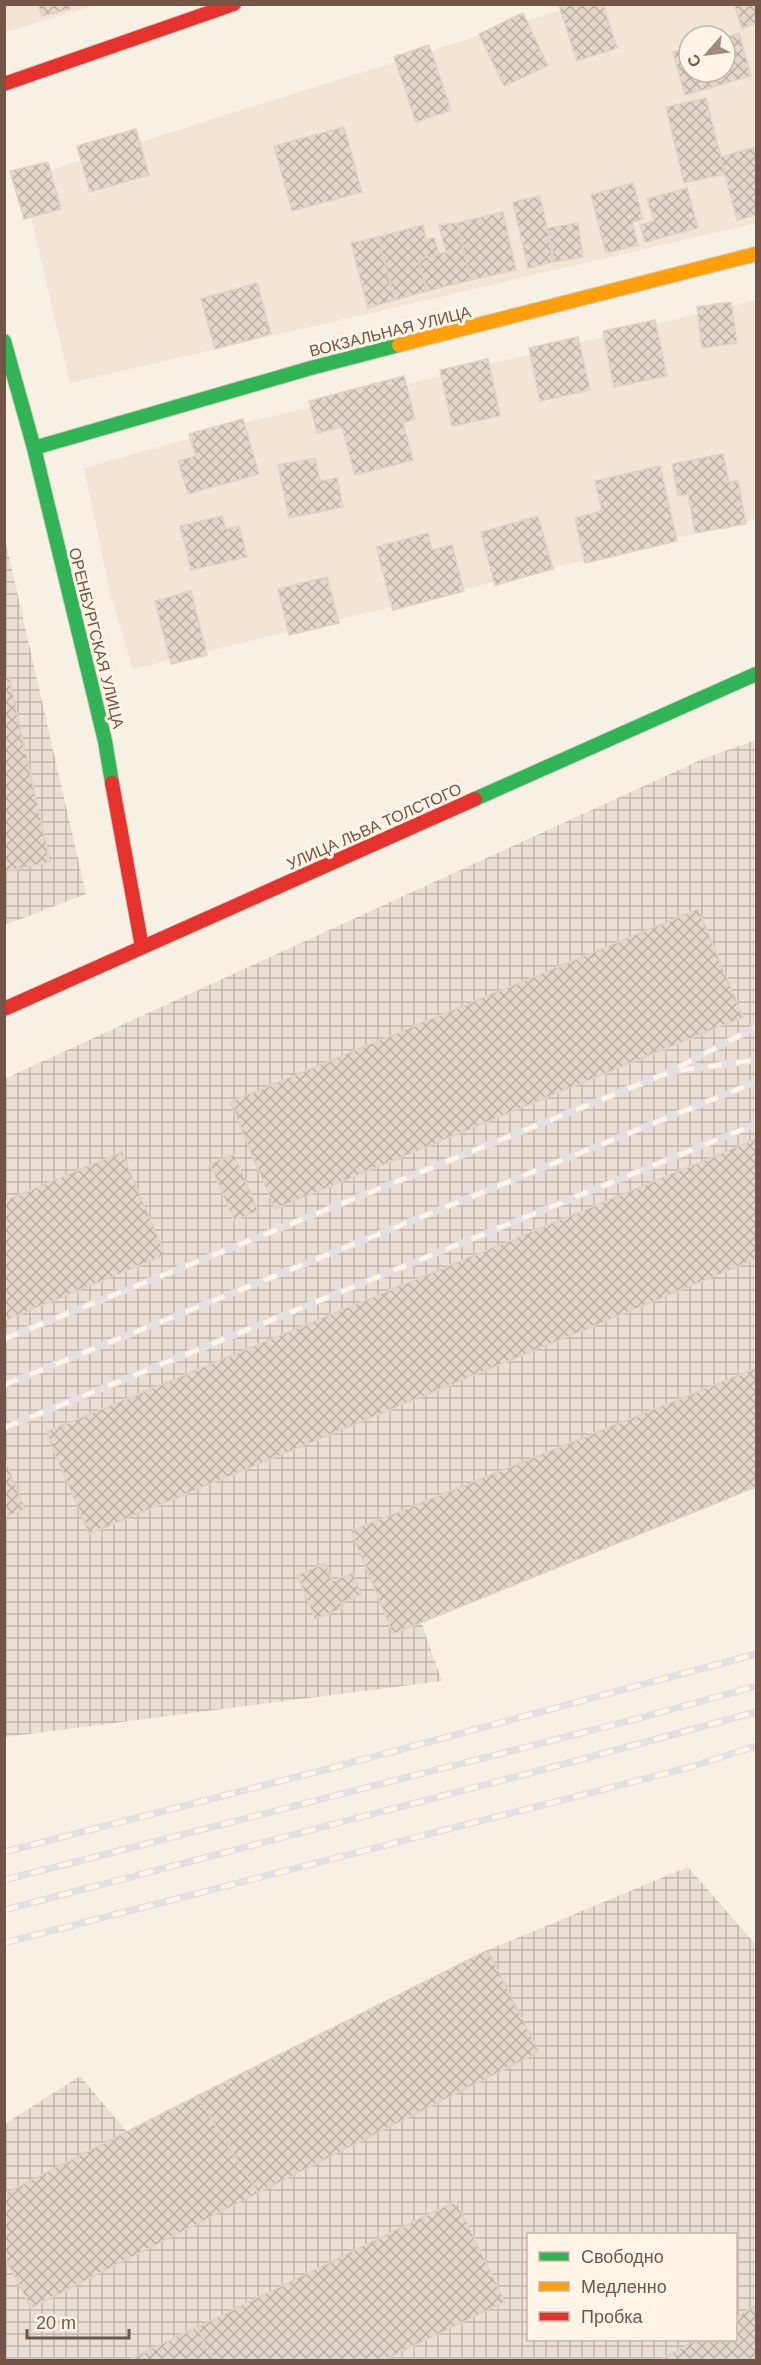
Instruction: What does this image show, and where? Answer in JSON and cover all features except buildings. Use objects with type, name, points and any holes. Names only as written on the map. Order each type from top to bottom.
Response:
[{"type":"street","points":[[4,84],[234,4]]},
{"type":"street","name":"ВОКЗАЛЬНАЯ УЛИЦА","points":[[34,448],[311,368],[756,254]]},
{"type":"street","name":"ОРЕНБУРГСКАЯ УЛИЦА","points":[[4,341],[34,448],[105,741],[142,947]]},
{"type":"street","name":"УЛИЦА ЛЬВА ТОЛСТОГО","points":[[4,1009],[756,674]]},
{"type":"shaded area","points":[[5,5],[96,5],[5,32]]},
{"type":"shaded area","points":[[576,5],[756,5],[756,223],[70,383],[22,179]]},
{"type":"shaded area","points":[[756,300],[756,519],[133,669],[111,597],[84,468],[257,420]]},
{"type":"shaded area","points":[[4,535],[86,894],[5,925],[4,925]]},
{"type":"shaded area","points":[[756,740],[756,1487],[421,1622],[442,1681],[5,1737],[4,1079],[705,758]]},
{"type":"shaded area","points":[[688,1867],[756,1945],[756,2360],[5,2360],[5,2124],[80,2076],[127,2132],[488,1950]]},
{"type":"railway","points":[[679,1067],[756,1027]]},
{"type":"railway","points":[[4,1339],[670,1072],[756,1060]]},
{"type":"railway","points":[[4,1385],[756,1082]]},
{"type":"railway","points":[[4,1428],[756,1124]]},
{"type":"railway","points":[[4,1852],[324,1770],[756,1654]]},
{"type":"railway","points":[[4,1880],[644,1717],[756,1686]]},
{"type":"railway","points":[[4,1910],[756,1712]]},
{"type":"railway","points":[[4,1943],[691,1767],[756,1746]]},
{"type":"traffic: fast","points":[[4,341],[34,448],[105,741],[112,783]]},
{"type":"traffic: fast","points":[[34,448],[399,345]]},
{"type":"traffic: fast","points":[[475,799],[756,674]]},
{"type":"traffic: slow","points":[[399,345],[756,254]]},
{"type":"traffic: jam","points":[[4,84],[234,4]]},
{"type":"traffic: jam","points":[[112,783],[142,947]]},
{"type":"traffic: jam","points":[[4,1009],[475,799]]}]
